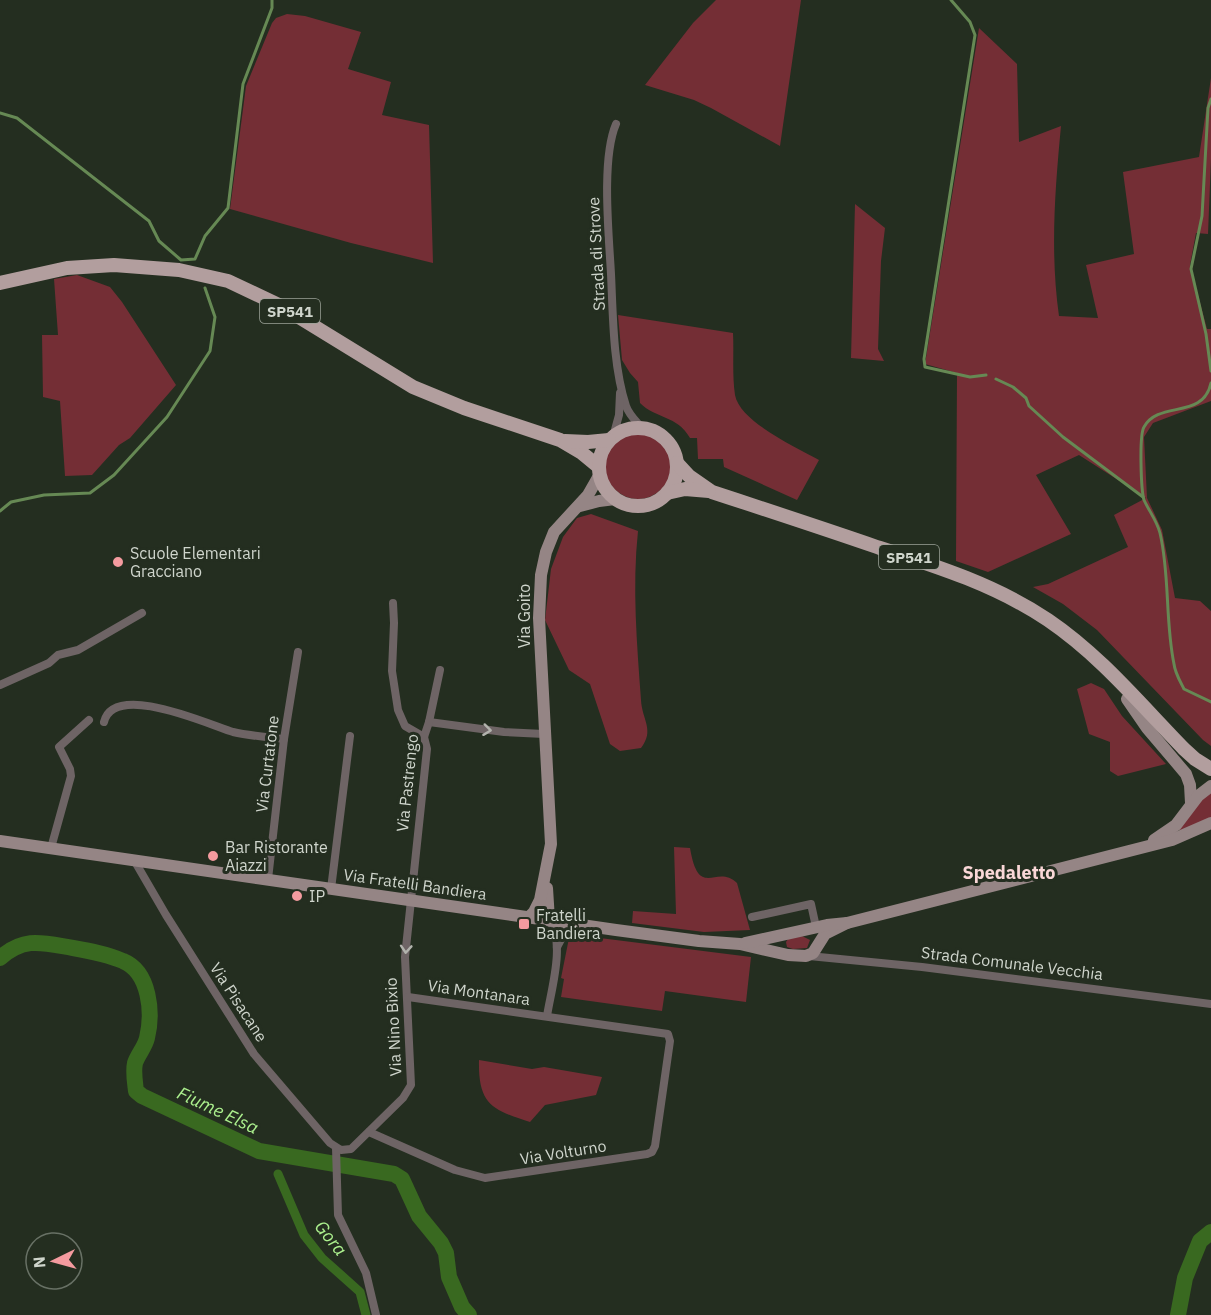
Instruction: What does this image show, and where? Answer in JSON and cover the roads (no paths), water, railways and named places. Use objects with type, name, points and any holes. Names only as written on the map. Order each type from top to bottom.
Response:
[{"type":"main road","name":"SP541","points":[[0,283],[56,270],[97,265],[161,268],[220,279],[249,289],[281,306],[388,374],[422,392],[560,440],[582,453],[599,470],[603,484],[615,499],[625,504],[648,505],[667,493],[685,489],[712,492],[984,584],[1049,621],[1104,664],[1173,739],[1195,759],[1211,769]]},
{"type":"main road","name":"SP541","points":[[560,440],[581,442],[611,438],[624,430],[642,428],[655,431],[666,439],[674,450],[677,463],[689,477],[712,492]]},
{"type":"main road","points":[[599,470],[603,448],[611,438]]},
{"type":"main road","points":[[667,493],[673,484],[677,463]]},
{"type":"main road","name":"Via Goito","points":[[529,917],[539,904],[546,878],[550,840],[538,618],[540,580],[546,552],[554,532],[588,495],[599,470]]},
{"type":"main road","points":[[576,508],[615,499]]},
{"type":"main road","name":"SP541","points":[[1090,654],[1127,699],[1184,761],[1211,779]]},
{"type":"main road","points":[[1127,699],[1147,728],[1186,774],[1190,785],[1191,803]]},
{"type":"main road","points":[[1173,739],[1190,761],[1211,774]]},
{"type":"main road","name":"Via Fratelli Bandiera","points":[[1145,845],[1164,835],[1176,825],[1191,803],[1201,792],[1211,786]]},
{"type":"main road","name":"Via Fratelli Bandiera","points":[[740,944],[847,923],[1145,845],[1172,840],[1211,823]]},
{"type":"main road","name":"Via Fratelli Bandiera","points":[[0,841],[688,940],[740,944],[784,954],[813,951],[825,934],[847,923]]},
{"type":"main road","name":"Via Goito","points":[[546,878],[549,920]]},
{"type":"main road","points":[[813,928],[815,935],[813,951]]},
{"type":"main road","points":[[783,936],[780,943],[784,954]]},
{"type":"street","name":"Strada di Strove","points":[[616,124],[609,157],[608,205],[612,290],[621,384],[626,407],[642,428]]},
{"type":"street","name":"Strada di Strove","points":[[611,438],[619,415],[621,384]]},
{"type":"street","points":[[393,603],[392,671],[398,710],[405,726],[424,737]]},
{"type":"street","points":[[0,685],[49,663],[58,655],[78,650],[142,613]]},
{"type":"street","name":"Via Curtatone","points":[[268,879],[284,739],[297,652]]},
{"type":"street","name":"Via Pastrengo","points":[[410,900],[427,749],[424,737],[440,670]]},
{"type":"street","points":[[104,722],[106,714],[111,710],[127,706],[146,706],[175,710],[235,732],[284,739]]},
{"type":"street","points":[[51,848],[71,776],[70,768],[59,747],[89,720]]},
{"type":"street","points":[[429,722],[504,732],[544,734]]},
{"type":"street","points":[[331,889],[350,736]]},
{"type":"street","name":"Via Pisacane","points":[[134,860],[166,915],[254,1053],[336,1148]]},
{"type":"street","name":"Via Nino Bixio","points":[[336,1148],[343,1151],[349,1150],[403,1098],[410,1088],[405,964],[410,900]]},
{"type":"street","points":[[752,917],[811,904],[813,928]]},
{"type":"street","name":"Via Montanara","points":[[547,1016],[557,948],[556,931],[549,920]]},
{"type":"street","name":"Via Montanara","points":[[557,948],[565,932],[575,924]]},
{"type":"street","name":"Strada Comunale Vecchia","points":[[813,951],[1211,1004]]},
{"type":"street","name":"Via Montanara","points":[[408,997],[669,1035]]},
{"type":"street","name":"Via Volturno","points":[[369,1132],[455,1170],[485,1178],[649,1153],[653,1150],[655,1142],[669,1035]]},
{"type":"street","points":[[336,1148],[336,1193],[339,1218],[366,1273],[376,1315]]},
{"type":"waterway","points":[[0,113],[17,118],[149,221],[159,241],[181,260],[195,259],[205,236],[228,208],[243,84],[272,8],[272,0]]},
{"type":"waterway","points":[[951,0],[970,22],[975,35],[924,359],[925,367],[970,377],[986,375]]},
{"type":"waterway","points":[[1211,99],[1208,108],[1202,216],[1191,269],[1206,334],[1211,371]]},
{"type":"waterway","points":[[0,511],[11,502],[44,495],[90,493],[114,475],[167,417],[210,351],[215,317],[205,288]]},
{"type":"waterway","points":[[996,379],[1013,387],[1026,398],[1029,406],[1063,437],[1143,497]]},
{"type":"waterway","points":[[1211,383],[1199,402],[1151,419],[1144,427],[1141,440],[1144,500],[1159,529],[1163,549],[1169,631],[1175,671],[1184,689],[1211,702]]},
{"type":"waterway","name":"Fiume Elsa","points":[[0,958],[18,946],[43,943],[86,950],[132,966],[144,984],[150,1017],[146,1041],[135,1063],[136,1091],[142,1096],[259,1151],[394,1174],[402,1179],[419,1216],[441,1243],[446,1253],[449,1277],[462,1307],[469,1315]]},
{"type":"waterway","name":"Gora","points":[[278,1174],[304,1235],[322,1258],[360,1292],[366,1315]]},
{"type":"waterway","name":"Fiume Elsa","points":[[1178,1315],[1185,1278],[1200,1241],[1211,1232]]},
{"type":"place","name":"Scuole Elementari Gracciano","points":[[118,562]]},
{"type":"place","name":"Bar Ristorante Aiazzi","points":[[213,856]]},
{"type":"place","name":"IP","points":[[297,896]]},
{"type":"place","name":"Fratelli Bandiera","points":[[524,924]]},
{"type":"district","name":"Spedaletto","points":[[1009,872]]}]
